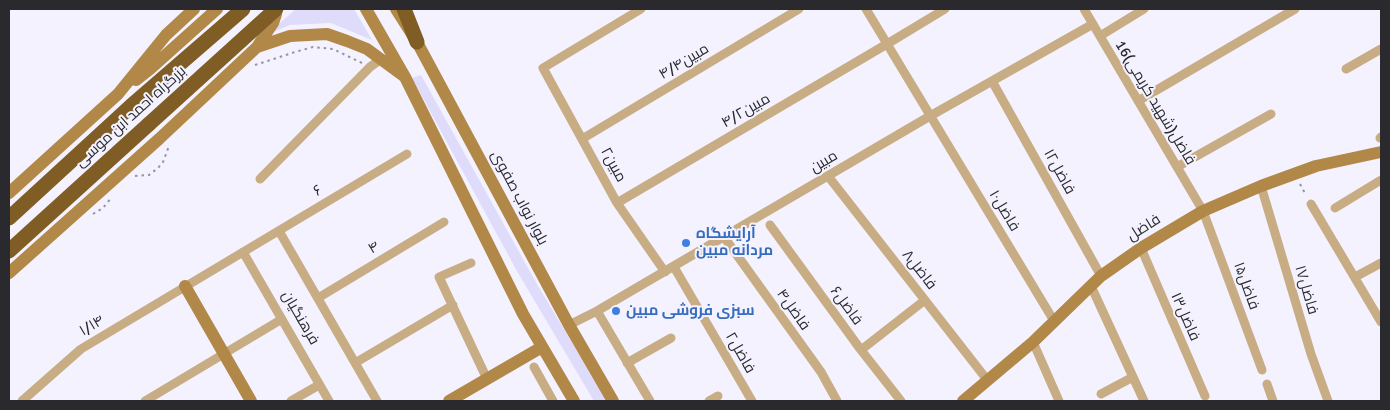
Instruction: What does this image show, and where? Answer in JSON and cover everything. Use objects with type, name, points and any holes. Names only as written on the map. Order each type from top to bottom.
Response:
[{"type":"highway","name":"بزرگراه احمد ابن موسی","points":[[9,218],[131,106],[243,9]]},
{"type":"highway","name":"بزرگراه احمد ابن موسی","points":[[9,250],[276,9]]},
{"type":"highway","points":[[404,9],[417,42]]},
{"type":"main road","points":[[118,94],[166,34],[194,9]]},
{"type":"main road","points":[[9,193],[118,94],[150,69],[217,9]]},
{"type":"main road","points":[[9,273],[159,139],[257,47],[273,23],[276,9]]},
{"type":"main road","points":[[366,9],[405,77],[523,314],[574,401]]},
{"type":"main road","name":"بلوار نواب صفوی","points":[[396,9],[417,42],[569,325],[614,401]]},
{"type":"main road","points":[[257,47],[290,36],[327,34],[367,49],[376,63],[405,77]]},
{"type":"main road","name":"فاضل","points":[[968,400],[1102,276],[1141,248],[1203,211],[1261,186],[1316,166],[1381,152]]},
{"type":"main road","points":[[186,286],[251,401]]},
{"type":"main road","points":[[449,401],[542,347]]},
{"type":"street","name":"۴/۴مبین","points":[[582,139],[799,9]]},
{"type":"street","name":"۱۰فاضل","points":[[866,9],[1054,320]]},
{"type":"street","name":"۴/۲مبین","points":[[618,202],[945,9]]},
{"type":"street","name":"16فاضل(شهید کریمی)","points":[[1084,9],[1203,211]]},
{"type":"street","points":[[1100,36],[1144,9]]},
{"type":"street","points":[[1138,101],[1295,9]]},
{"type":"street","name":"۲مبین","points":[[635,10],[543,68],[618,202],[669,269]]},
{"type":"street","name":"مبین","points":[[569,325],[598,311],[930,116],[1093,24]]},
{"type":"street","points":[[1346,69],[1381,49]]},
{"type":"street","points":[[260,179],[376,63]]},
{"type":"street","name":"۱۲فاضل","points":[[992,81],[1102,276]]},
{"type":"street","points":[[1177,167],[1271,114]]},
{"type":"street","name":"۶","points":[[243,252],[407,154]]},
{"type":"street","name":"۸فاضل","points":[[828,176],[988,381]]},
{"type":"street","points":[[1335,208],[1381,180]]},
{"type":"street","name":"۱۷فاضل","points":[[1261,186],[1311,354],[1328,401]]},
{"type":"street","points":[[1311,204],[1381,322]]},
{"type":"street","name":"۱۵فاضل","points":[[1203,211],[1262,370]]},
{"type":"street","name":"۴","points":[[318,298],[444,222]]},
{"type":"street","name":"۶فاضل","points":[[770,225],[861,350],[901,401]]},
{"type":"street","points":[[279,231],[377,401]]},
{"type":"street","name":"۴فاضل","points":[[724,237],[821,372],[837,401]]},
{"type":"street","name":"۱۳فاضل","points":[[1141,248],[1205,396]]},
{"type":"street","name":"۱/۱۴","points":[[22,401],[81,349],[243,252]]},
{"type":"street","name":"فرهنگیان","points":[[243,252],[329,401]]},
{"type":"street","points":[[471,263],[439,277],[487,379]]},
{"type":"street","points":[[1355,277],[1381,263]]},
{"type":"street","name":"۲فاضل","points":[[669,269],[752,401]]},
{"type":"street","points":[[1091,286],[1144,401]]},
{"type":"street","points":[[861,350],[924,300]]},
{"type":"street","points":[[355,363],[452,305]]},
{"type":"street","points":[[598,311],[650,401]]},
{"type":"street","points":[[145,401],[282,319]]},
{"type":"street","points":[[627,363],[671,338]]},
{"type":"street","points":[[1032,342],[1060,401]]},
{"type":"street","points":[[534,367],[554,401]]},
{"type":"street","points":[[1101,394],[1133,377]]},
{"type":"street","points":[[1267,384],[1273,401]]},
{"type":"street","points":[[291,401],[319,385]]},
{"type":"street","points":[[709,401],[718,396]]},
{"type":"path","points":[[254,66],[313,47],[333,49],[376,63]]},
{"type":"path","points":[[132,177],[149,175],[158,168],[164,162],[170,143]]},
{"type":"path","points":[[1294,174],[1311,204]]},
{"type":"path","points":[[89,217],[103,208],[112,197]]},
{"type":"shaded area","points":[[296,9],[354,9],[372,40],[331,23],[290,25],[266,35]]},
{"type":"shaded area","points":[[421,75],[538,286],[607,401],[594,401],[518,273],[412,78]]},
{"type":"place","name":"آرایشگاه مردانه مبین","points":[[686,243]]},
{"type":"place","name":"سبزی فروشی مبین","points":[[616,311]]}]
